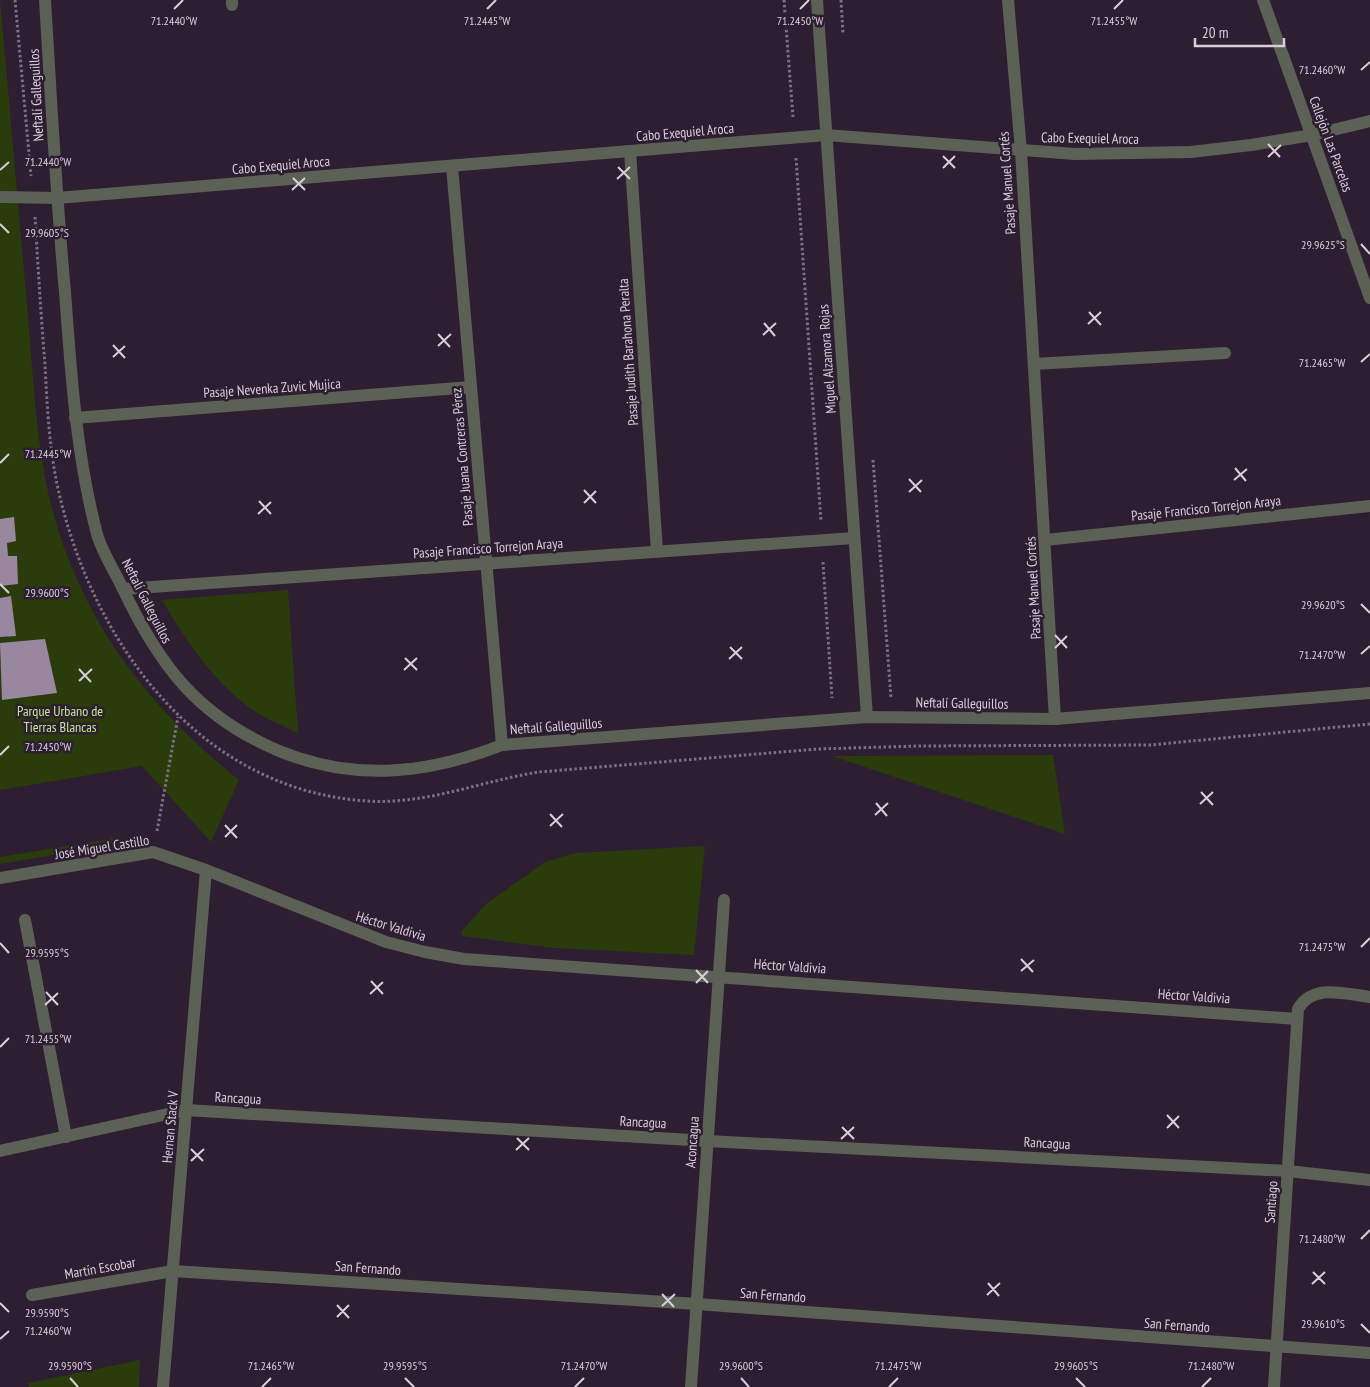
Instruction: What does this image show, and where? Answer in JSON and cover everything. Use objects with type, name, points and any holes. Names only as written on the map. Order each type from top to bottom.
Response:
[{"type":"street","name":"Neftalí Galleguillos","points":[[45,0],[57,198],[75,418],[86,486],[98,538],[137,620],[155,650],[176,678],[201,703],[229,724],[259,742],[292,756],[327,766],[362,770],[398,771],[434,767],[468,758],[502,745],[867,717],[1056,720],[1370,692]]},
{"type":"street","name":"Miguel Alzamora Rojas","points":[[817,0],[867,717]]},
{"type":"street","name":"Pasaje Manuel Cortés","points":[[1008,0],[1021,151],[1056,720]]},
{"type":"street","name":"Callejón Las Parcelas","points":[[1264,0],[1370,298]]},
{"type":"street","name":"Cabo Exequiel Aroca","points":[[0,197],[57,198],[826,135],[1021,151],[1084,154],[1182,152],[1252,145],[1312,135],[1370,120]]},
{"type":"street","name":"Pasaje Judith Barahona Peralta","points":[[630,151],[657,552]]},
{"type":"street","name":"Pasaje Juana Contreras Pérez","points":[[452,166],[502,745]]},
{"type":"street","points":[[1034,364],[1225,353]]},
{"type":"street","name":"Pasaje Nevenka Zuvic Mujica","points":[[75,418],[470,387]]},
{"type":"street","name":"Pasaje Francisco Torrejon Araya","points":[[1045,540],[1370,506]]},
{"type":"street","name":"Pasaje Francisco Torrejon Araya","points":[[123,589],[854,538]]},
{"type":"street","name":"José Miguel Castillo","points":[[0,878],[153,852],[206,870]]},
{"type":"street","name":"Héctor Valdivia","points":[[206,870],[386,942],[464,959],[718,975],[1298,1018]]},
{"type":"street","name":"Hernan Stack V","points":[[163,1387],[206,870]]},
{"type":"street","name":"Aconcagua","points":[[691,1387],[724,900]]},
{"type":"street","points":[[25,920],[66,1137]]},
{"type":"street","points":[[1298,1018],[1298,1009],[1303,1001],[1313,993],[1370,997]]},
{"type":"street","name":"Santiago","points":[[1274,1387],[1298,1018]]},
{"type":"street","name":"Rancagua","points":[[0,1151],[186,1110],[708,1141],[1288,1171],[1370,1180]]},
{"type":"street","name":"Martín Escobar","points":[[32,1295],[173,1271]]},
{"type":"street","name":"San Fernando","points":[[173,1271],[697,1304],[1370,1353]]},
{"type":"path","points":[[784,0],[795,138],[835,749]]},
{"type":"path","points":[[153,852],[178,717],[176,678]]},
{"type":"green space","name":"Parque Urbano de Tierras Blancas","points":[[0,0],[36,412],[46,483],[58,528],[73,571],[93,611],[116,649],[142,685],[171,718],[239,780],[211,842],[142,766],[0,790]]},
{"type":"green space","points":[[288,590],[298,733],[255,712],[224,685],[190,644],[162,600]]},
{"type":"green space","points":[[1053,755],[1065,834],[832,756]]},
{"type":"green space","points":[[114,838],[120,842],[118,844],[0,864],[0,857]]},
{"type":"green space","points":[[705,846],[694,955],[554,948],[463,936],[461,932],[486,904],[545,862],[576,853]]},
{"type":"green space","points":[[140,1360],[139,1387],[29,1387],[28,1383]]},
{"type":"building","points":[[14,517],[16,541],[7,543],[8,556],[17,556],[18,584],[0,586],[0,519]]},
{"type":"building","points":[[11,596],[16,636],[0,637],[0,598]]},
{"type":"building","points":[[45,639],[57,693],[2,700],[0,643]]}]
